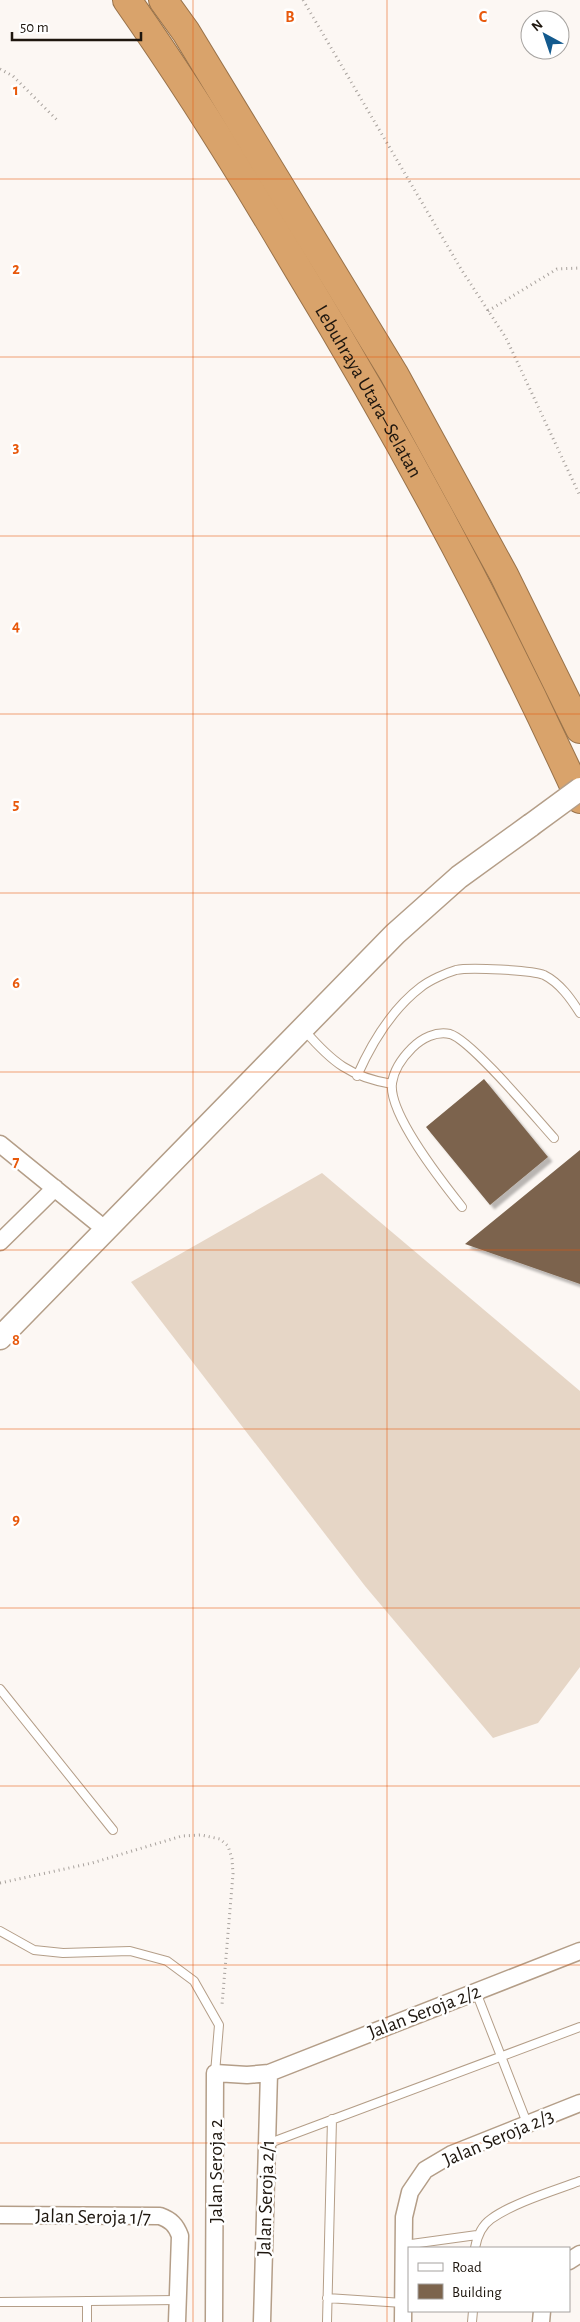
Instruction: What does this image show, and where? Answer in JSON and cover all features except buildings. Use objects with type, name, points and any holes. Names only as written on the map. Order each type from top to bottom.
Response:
[{"type":"highway","name":"Lebuhraya Utara–Selatan","points":[[127,0],[178,74],[364,378],[456,546],[580,799]]},
{"type":"highway","name":"Lebuhraya Utara–Selatan","points":[[164,0],[186,32],[394,374],[504,575],[580,729]]},
{"type":"main road","points":[[0,1338],[302,1028],[423,908],[459,877],[580,790]]},
{"type":"street","points":[[0,1144],[106,1230]]},
{"type":"street","points":[[0,1242],[55,1188]]},
{"type":"street","name":"Jalan Seroja 2/2","points":[[269,2073],[580,1951]]},
{"type":"street","points":[[215,2073],[269,2073]]},
{"type":"street","name":"Jalan Seroja 2","points":[[214,2322],[215,2073]]},
{"type":"street","name":"Jalan Seroja 2/1","points":[[262,2322],[269,2073]]},
{"type":"street","name":"Jalan Seroja 2/3","points":[[402,2322],[404,2217],[410,2192],[425,2170],[452,2154],[580,2103]]},
{"type":"street","name":"Jalan Seroja 1/7","points":[[0,2215],[160,2216],[170,2220],[180,2236],[177,2322]]},
{"type":"lane","points":[[357,1076],[369,1049],[391,1017],[422,986],[456,970],[509,970],[542,974],[570,997],[580,1013]]},
{"type":"lane","points":[[302,1028],[323,1052],[340,1067],[369,1080],[392,1084]]},
{"type":"lane","points":[[462,1207],[428,1164],[406,1127],[394,1098],[392,1084],[401,1059],[415,1045],[432,1034],[450,1034],[471,1049],[492,1070],[554,1138]]},
{"type":"lane","points":[[0,1689],[113,1830]]},
{"type":"lane","points":[[0,1931],[34,1950],[63,1954],[130,1951],[167,1961],[194,1981],[219,2025],[215,2073]]},
{"type":"lane","points":[[475,1991],[527,2123]]},
{"type":"lane","points":[[267,2144],[580,2027]]},
{"type":"lane","points":[[327,2322],[332,2119]]},
{"type":"lane","points":[[475,2247],[477,2234],[490,2219],[523,2203],[580,2181]]},
{"type":"lane","points":[[404,2245],[477,2234]]},
{"type":"lane","points":[[327,2298],[403,2302]]},
{"type":"lane","points":[[0,2302],[178,2300]]},
{"type":"lane","points":[[87,2301],[87,2322]]},
{"type":"path","points":[[303,0],[461,269],[506,338],[580,496]]},
{"type":"path","points":[[0,69],[13,76],[58,121]]},
{"type":"path","points":[[488,311],[557,269],[580,268]]},
{"type":"path","points":[[0,1883],[92,1863],[182,1836],[201,1834],[220,1839],[228,1846],[232,1859],[233,1874],[226,1968],[219,2025]]},
{"type":"shaded area","points":[[322,1173],[580,1391],[580,1667],[538,1723],[493,1738],[365,1586],[131,1282]]}]
